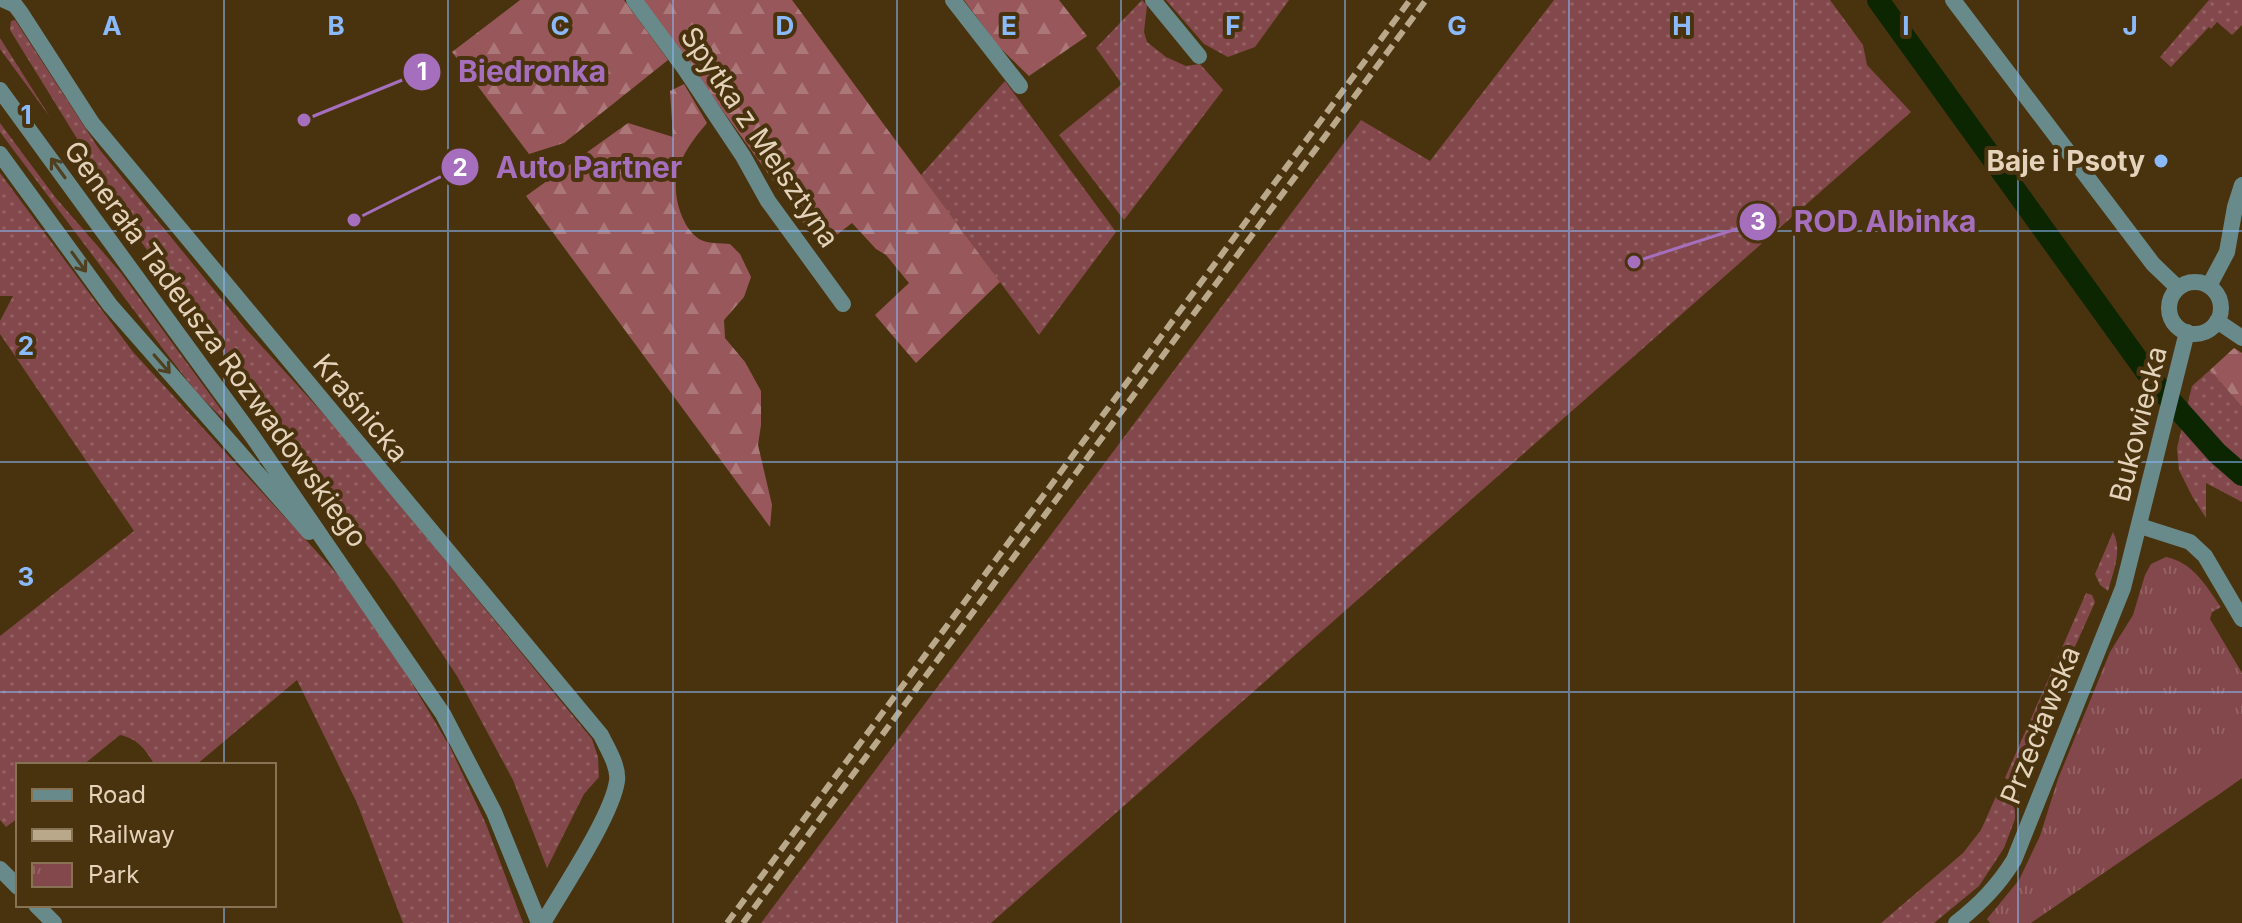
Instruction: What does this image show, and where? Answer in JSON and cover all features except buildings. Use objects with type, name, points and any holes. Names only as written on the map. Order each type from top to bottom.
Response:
[{"type":"street","name":"Kraśnicka","points":[[3,0],[15,5],[21,13],[92,123],[601,735],[612,756],[618,779],[607,809],[579,863],[541,923]]},
{"type":"street","name":"Spytka z Melsztyna","points":[[634,0],[743,156],[768,201],[843,304]]},
{"type":"street","points":[[953,0],[1020,86]]},
{"type":"street","points":[[1153,0],[1199,56]]},
{"type":"street","points":[[1953,0],[2153,264],[2178,288]]},
{"type":"street","name":"Generała Tadeusza Rozwadowskiego","points":[[0,90],[236,412],[443,714],[494,812],[541,923]]},
{"type":"street","name":"Generała Tadeusza Rozwadowskiego","points":[[0,154],[110,305],[360,591]]},
{"type":"street","points":[[2209,286],[2227,252],[2242,185]]},
{"type":"street","points":[[2194,282],[2209,286],[2220,302],[2217,321],[2204,332],[2187,332],[2179,328],[2169,313],[2172,295],[2178,288],[2194,282]]},
{"type":"street","points":[[2217,321],[2242,338]]},
{"type":"street","name":"Bukowiecka","points":[[2187,332],[2140,526],[2190,542],[2205,556],[2242,619]]},
{"type":"street","name":"Przecławska","points":[[1956,923],[2001,882],[2014,860],[2123,588],[2140,526]]},
{"type":"street","points":[[0,869],[16,885]]},
{"type":"street","points":[[38,907],[54,923]]},
{"type":"green space","points":[[520,0],[624,0],[668,60],[564,143],[529,154],[452,52]]},
{"type":"green space","points":[[643,0],[792,0],[1000,282],[916,363],[875,315],[909,283],[886,255],[876,249],[852,223],[821,247]]},
{"type":"green space","points":[[964,0],[1059,0],[1087,36],[1029,76],[998,46]]},
{"type":"green space","points":[[1142,0],[1147,5],[1144,32],[1147,42],[1166,57],[1186,66],[1200,64],[1223,90],[1124,220],[1059,135],[1122,84],[1096,48]]},
{"type":"green space","points":[[1166,0],[1289,0],[1255,47],[1228,57],[1204,44]]},
{"type":"green space","points":[[1554,0],[1830,0],[1863,45],[1867,65],[1911,112],[991,923],[761,923],[1361,120],[1430,161]]},
{"type":"green space","points":[[2209,0],[2242,0],[2242,25],[2232,35],[2217,22],[2171,67],[2160,57]]},
{"type":"green space","points":[[15,20],[99,149],[246,329],[339,431],[592,739],[598,757],[599,777],[584,794],[547,868],[513,780],[457,676],[395,583],[139,239],[10,30],[11,21]]},
{"type":"green space","points":[[0,38],[50,117],[0,49]]},
{"type":"green space","points":[[1005,81],[1116,232],[1039,335],[921,175]]},
{"type":"green space","points":[[684,84],[707,123],[680,165],[676,188],[681,214],[688,228],[699,239],[730,244],[740,254],[751,277],[744,297],[724,320],[725,338],[745,362],[761,391],[758,445],[772,505],[770,527],[526,196],[628,123],[673,137],[670,91]]},
{"type":"green space","points":[[0,123],[55,197],[121,273],[225,415],[225,421],[197,393],[160,345],[0,132]]},
{"type":"green space","points":[[0,173],[133,352],[339,576],[389,645],[450,747],[486,824],[523,923],[403,923],[357,803],[297,680],[198,763],[154,763],[132,739],[120,735],[85,763],[16,763],[16,820],[6,827],[0,820],[0,636],[134,531],[0,334],[0,321],[13,296],[0,296]]},
{"type":"green space","points":[[2234,348],[2242,353],[2242,407],[2210,370]]},
{"type":"green space","points":[[2210,370],[2242,407],[2242,502],[2206,483],[2206,518],[2179,470],[2177,448],[2192,386]]},
{"type":"green space","points":[[2113,532],[2117,554],[2108,591],[2100,585],[2095,574]]},
{"type":"green space","points":[[2166,557],[2191,570],[2221,607],[2212,612],[2210,619],[2242,673],[2242,778],[2031,923],[1990,923],[1987,919],[2019,880],[2040,836],[2058,779],[2110,652],[2133,615],[2145,575],[2151,564]]},
{"type":"green space","points":[[2086,593],[2092,595],[2095,602],[2014,783],[2005,778]]},
{"type":"green space","points":[[2242,733],[2242,778],[2211,800],[2190,768]]},
{"type":"green space","points":[[2001,785],[2010,789],[2009,798],[2015,810],[2015,819],[2004,848],[1979,886],[1934,923],[1881,923],[1963,853],[1981,830]]},
{"type":"waterway","points":[[1878,0],[2153,381],[2217,453],[2242,475]]},
{"type":"railway","points":[[727,923],[1410,0]]},
{"type":"railway","points":[[743,923],[1426,0]]},
{"type":"place","name":"Biedronka","points":[[304,120]]},
{"type":"place","name":"Baje i Psoty","points":[[2161,161]]},
{"type":"place","name":"Auto Partner","points":[[354,220]]},
{"type":"place","name":"ROD Albinka","points":[[1634,262]]}]
